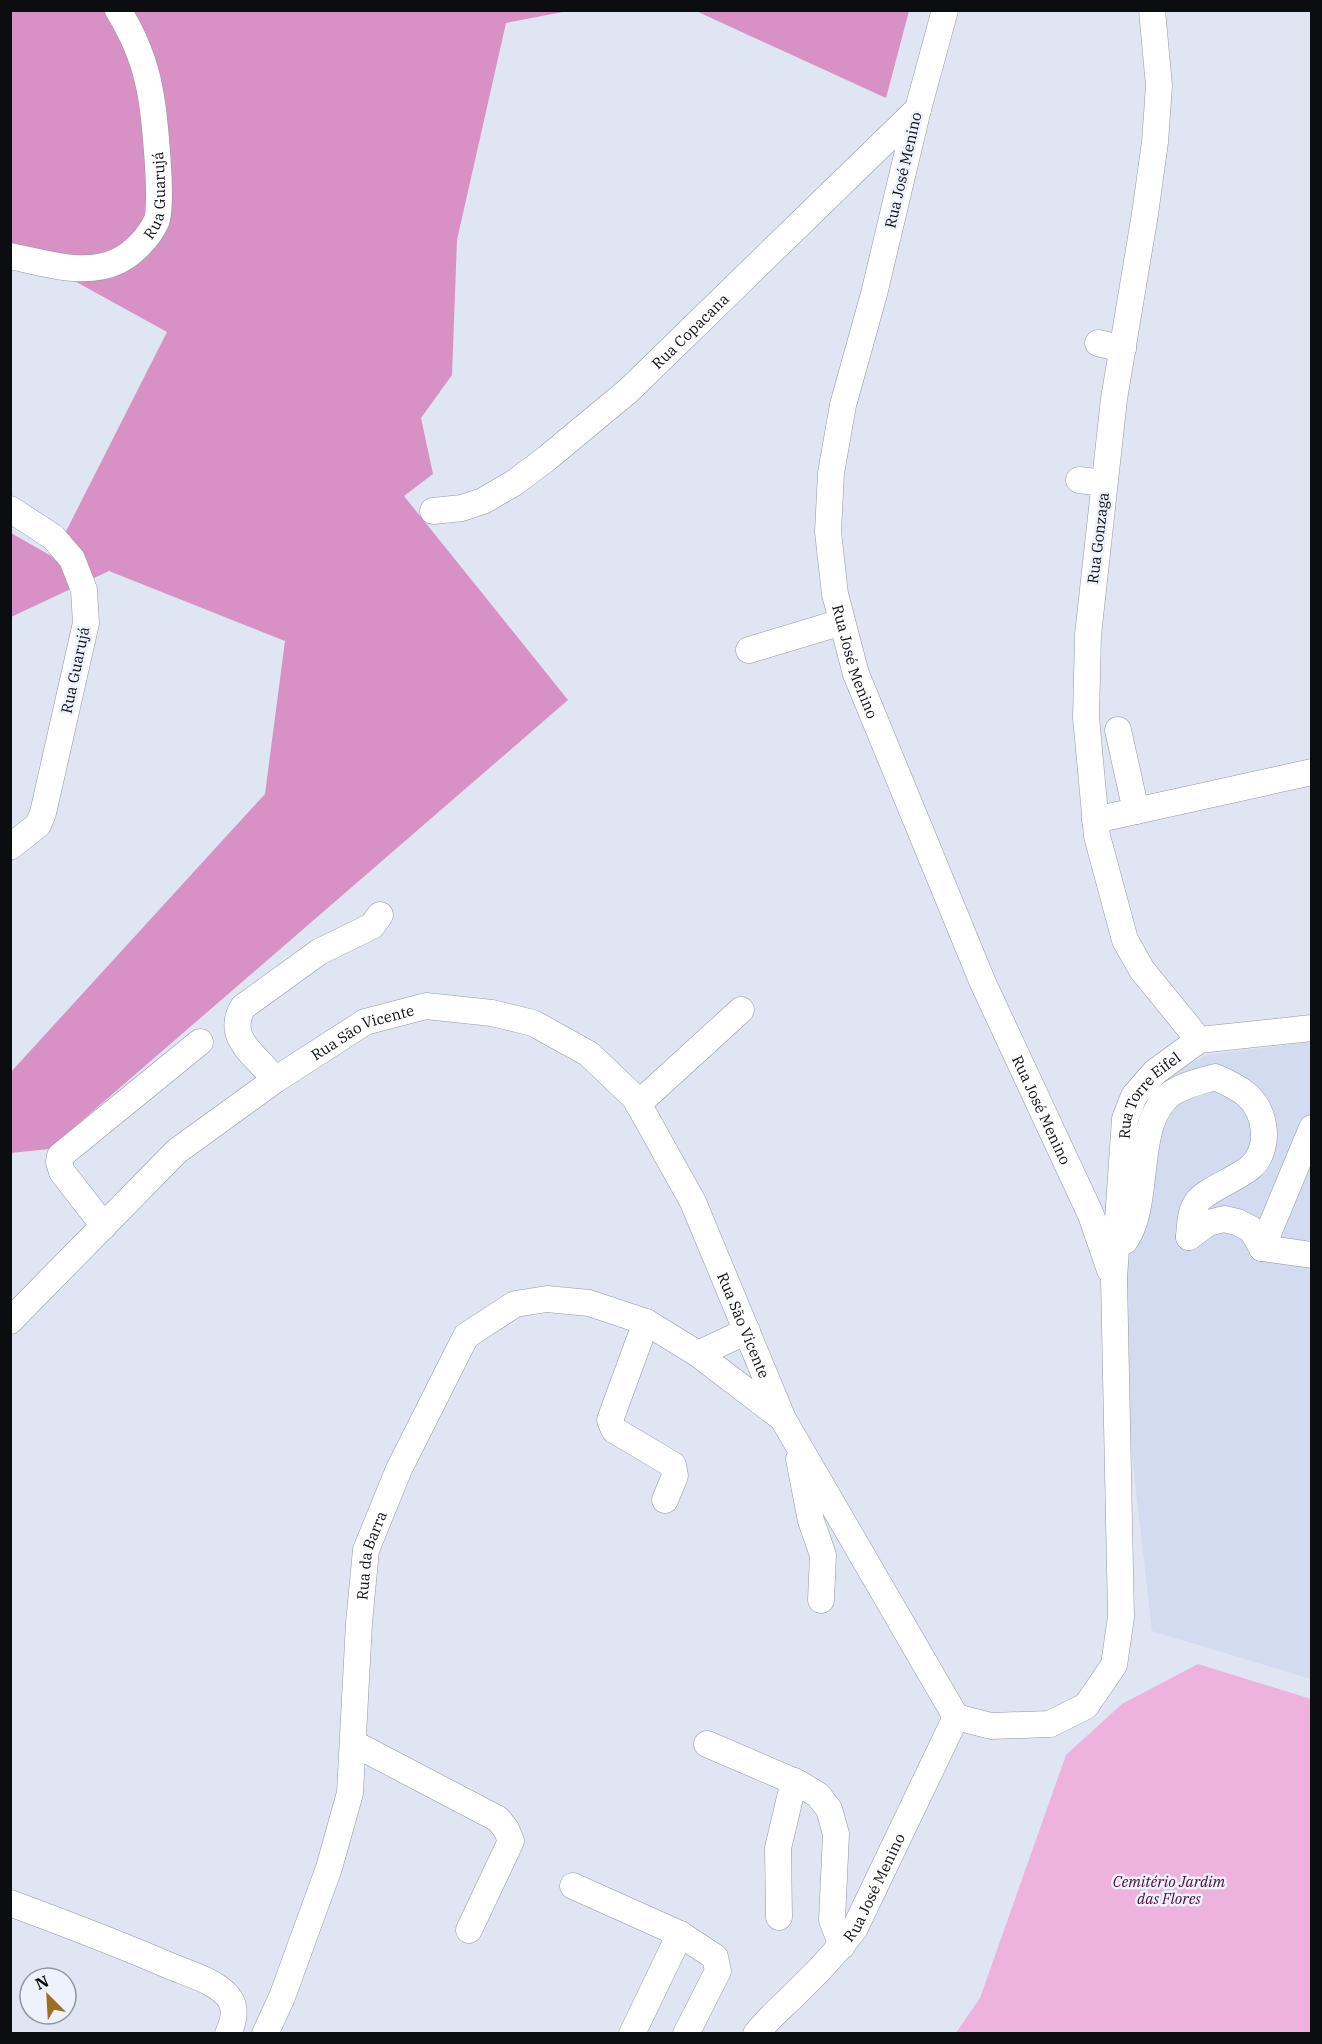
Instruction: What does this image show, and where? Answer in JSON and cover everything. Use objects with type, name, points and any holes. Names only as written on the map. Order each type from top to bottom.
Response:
[{"type":"street","name":"Rua Guarujá","points":[[10,256],[72,268],[94,268],[119,260],[141,244],[157,220],[159,185],[150,91],[139,53],[127,24],[118,10]]},
{"type":"street","name":"Rua José Menino","points":[[945,10],[918,109],[874,294],[843,405],[831,473],[828,532],[835,594],[856,674],[988,993],[1091,1215],[1114,1278]]},
{"type":"street","name":"Rua Gonzaga","points":[[1152,10],[1159,86],[1155,142],[1122,349],[1104,483],[1088,635],[1086,717],[1097,836],[1125,940],[1142,970],[1199,1040]]},
{"type":"street","name":"Rua Copacana","points":[[433,510],[462,508],[483,501],[514,483],[555,452],[628,391],[918,109]]},
{"type":"street","points":[[1098,343],[1122,349]]},
{"type":"street","points":[[1079,480],[1104,483]]},
{"type":"street","name":"Rua Guarujá","points":[[10,509],[53,537],[72,559],[84,590],[86,623],[44,813],[38,825],[10,847]]},
{"type":"street","points":[[749,650],[842,622]]},
{"type":"street","points":[[1118,730],[1136,811]]},
{"type":"street","points":[[1095,820],[1311,772]]},
{"type":"street","points":[[275,1080],[241,1041],[237,1031],[239,1014],[243,1007],[319,952],[372,926],[380,915]]},
{"type":"street","name":"Rua São Vicente","points":[[10,1321],[177,1151],[275,1080],[365,1022],[426,1006],[492,1013],[534,1023],[589,1054],[635,1098],[693,1202],[783,1419],[957,1717]]},
{"type":"street","points":[[638,1104],[741,1010]]},
{"type":"street","name":"Rua Torre Eifel","points":[[1114,1278],[1125,1119],[1134,1096],[1155,1072],[1199,1040],[1311,1028]]},
{"type":"street","points":[[104,1226],[62,1172],[60,1156],[200,1042]]},
{"type":"street","points":[[1116,1249],[1126,1240],[1135,1220],[1149,1133],[1157,1109],[1169,1095],[1180,1088],[1215,1077],[1242,1091],[1256,1104],[1263,1124],[1263,1143],[1261,1153],[1251,1166],[1198,1201],[1191,1217],[1189,1237],[1208,1223],[1224,1219],[1251,1229],[1262,1248]]},
{"type":"street","points":[[1262,1248],[1311,1128]]},
{"type":"street","points":[[1262,1248],[1311,1256]]},
{"type":"street","points":[[957,1717],[991,1726],[1050,1724],[1086,1706],[1114,1665],[1121,1617],[1114,1278]]},
{"type":"street","name":"Rua da Barra","points":[[265,2034],[282,1997],[330,1868],[351,1792],[359,1623],[366,1550],[399,1469],[466,1336],[515,1304],[547,1299],[589,1303],[646,1322],[698,1354],[783,1419]]},
{"type":"street","points":[[646,1322],[610,1420],[614,1430],[673,1465],[675,1476],[665,1500]]},
{"type":"street","points":[[698,1354],[747,1331]]},
{"type":"street","points":[[797,1444],[811,1521],[823,1555],[821,1599]]},
{"type":"street","name":"Rua José Menino","points":[[756,2034],[766,2021],[842,1946],[855,1928],[957,1717]]},
{"type":"street","points":[[353,1743],[498,1819],[506,1829],[511,1841],[469,1930]]},
{"type":"street","points":[[707,1744],[794,1781],[818,1795],[829,1809],[836,1834],[832,1920],[842,1946]]},
{"type":"street","points":[[779,1917],[778,1848],[794,1781]]},
{"type":"street","points":[[573,1886],[680,1934],[712,1954],[718,1971],[686,2034]]},
{"type":"street","points":[[10,1903],[136,1951],[220,1988],[235,2010],[228,2034]]},
{"type":"street","points":[[632,2034],[680,1934]]},
{"type":"shaded area","points":[[11,11],[568,11],[506,23],[457,240],[452,375],[421,418],[433,474],[404,496],[568,700],[49,1149],[11,1153],[10,1073],[265,794],[285,641],[109,571],[11,617],[11,533],[53,557],[167,332],[11,246]]},
{"type":"shaded area","points":[[696,11],[909,11],[886,98]]},
{"type":"shaded area","points":[[1311,1042],[1311,1679],[1152,1631],[1122,1368],[1134,1124],[1142,1094],[1162,1079],[1206,1055]]},
{"type":"green space","name":"Cemitério Jardim das Flores","points":[[1198,1664],[1311,1699],[1311,2033],[956,2033],[980,1998],[1066,1755],[1122,1704]]}]
